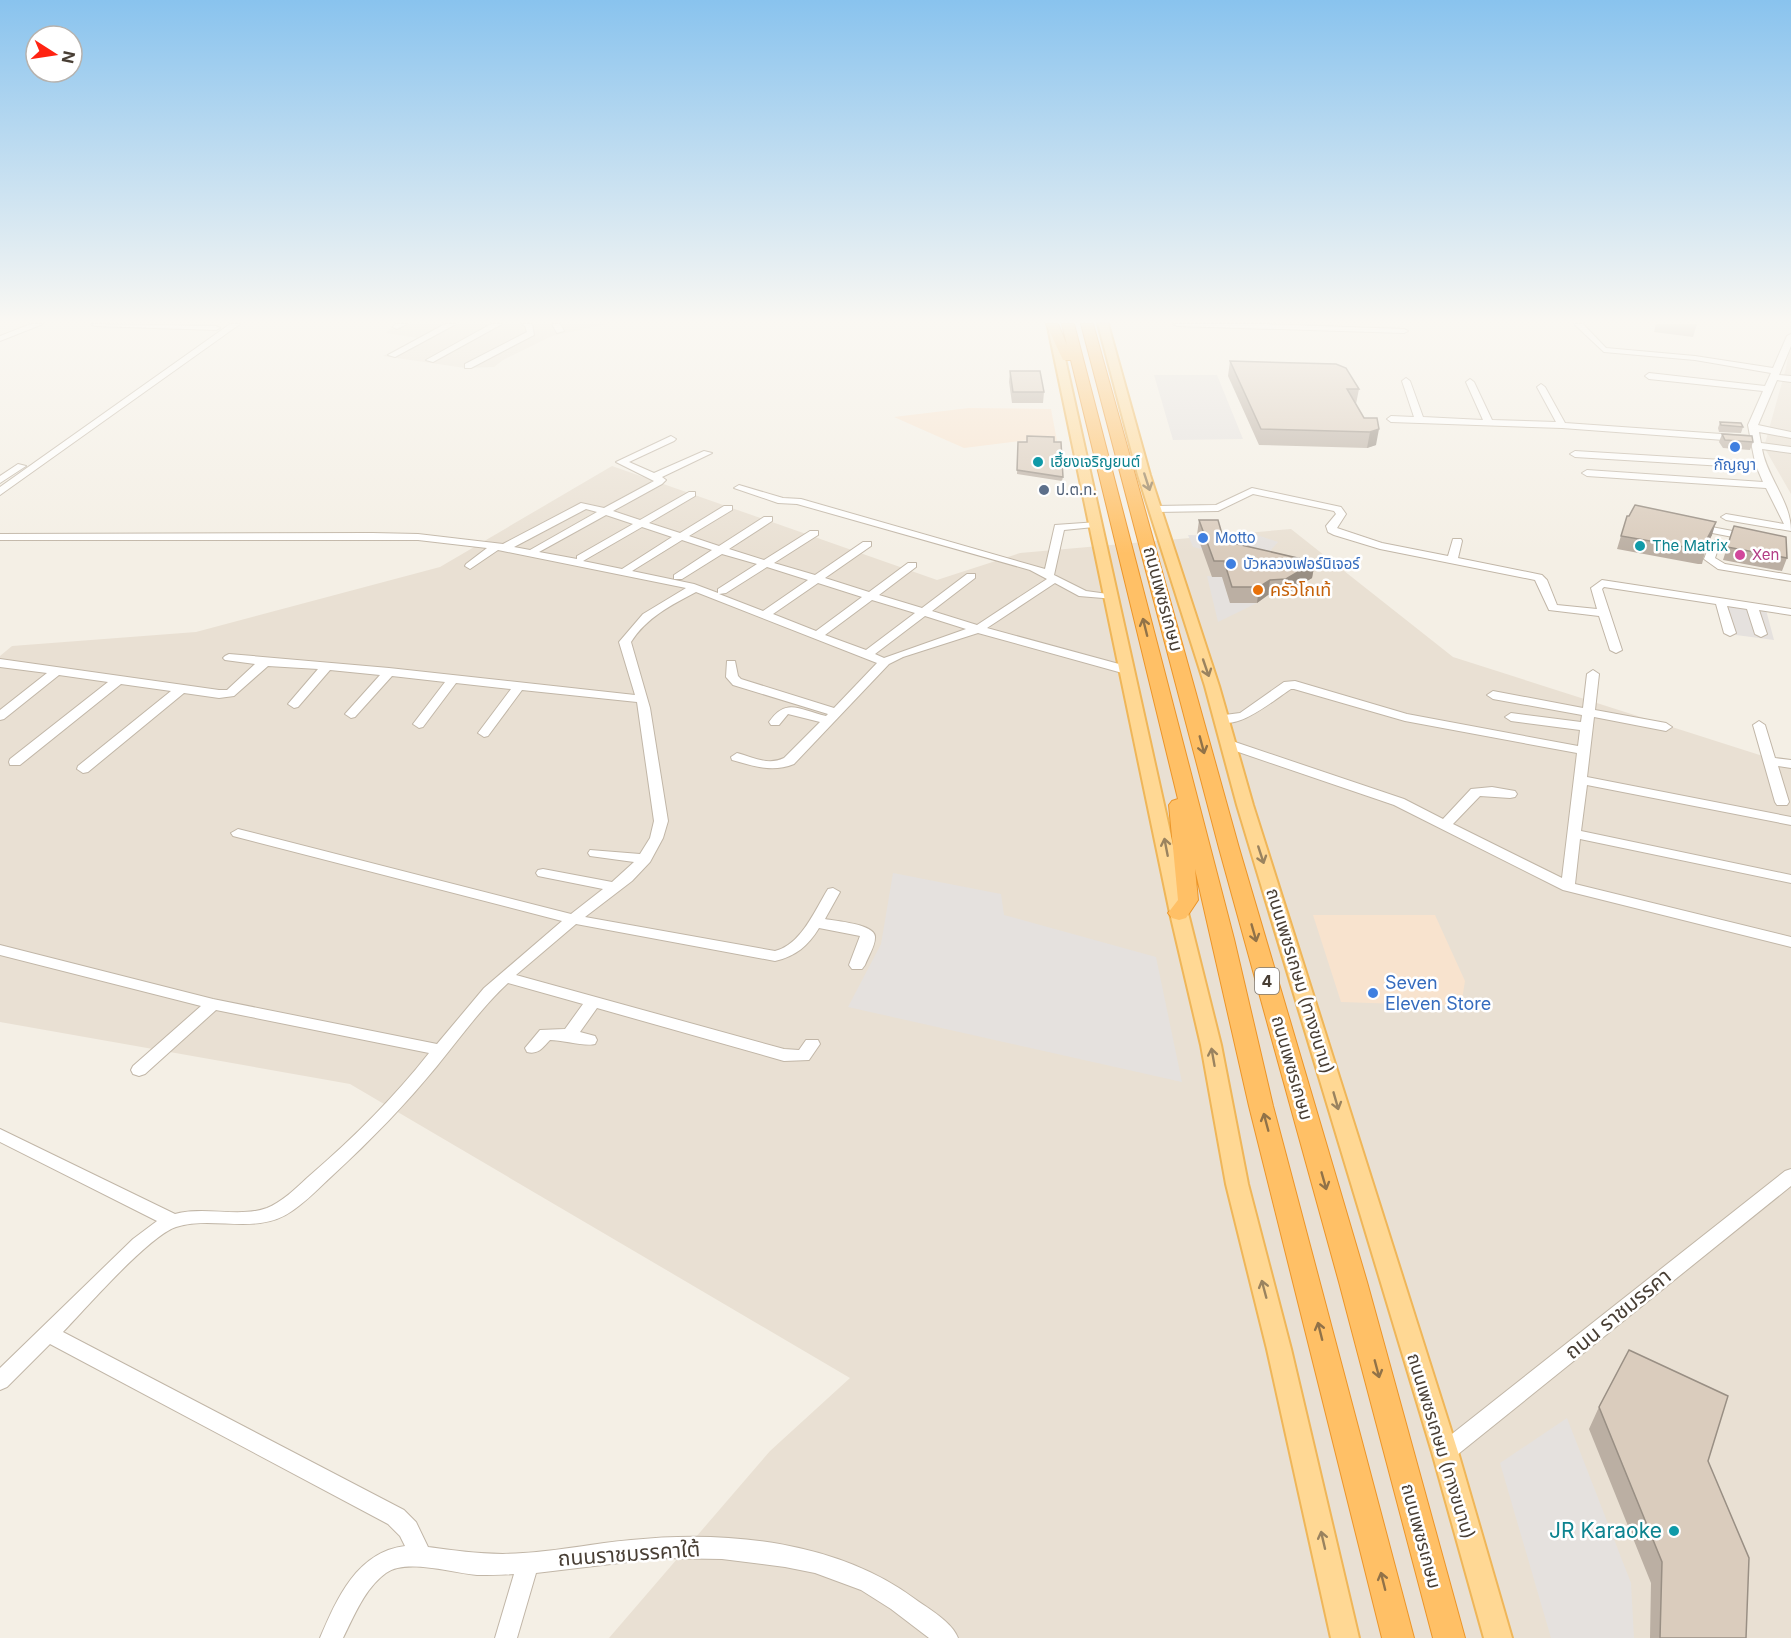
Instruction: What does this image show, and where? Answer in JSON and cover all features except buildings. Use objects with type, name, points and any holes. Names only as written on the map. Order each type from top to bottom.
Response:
[{"type":"highway","name":"ถนนเพชรเกษม","points":[[1087,400],[1184,784],[1261,1106],[1398,1638]]},
{"type":"highway","name":"ถนนเพชรเกษม","points":[[1109,400],[1229,848],[1353,1282],[1449,1638]]},
{"type":"highway","points":[[1179,913],[1188,900],[1177,790],[1184,784]]},
{"type":"main road","points":[[1068,400],[1179,913],[1211,1045],[1237,1184],[1279,1348],[1345,1638]]},
{"type":"main road","name":"ถนนเพชรเกษม (ทางขนาน)","points":[[1124,400],[1245,805],[1445,1452],[1498,1638]]},
{"type":"street","points":[[0,480],[118,400]]},
{"type":"street","points":[[0,492],[124,400]]},
{"type":"street","points":[[1412,400],[1419,420]]},
{"type":"street","points":[[1479,400],[1489,422]]},
{"type":"street","points":[[1548,400],[1562,425]]},
{"type":"street","points":[[1726,517],[1791,528],[1787,510],[1760,465],[1753,426],[1763,400]]},
{"type":"street","points":[[1391,419],[1643,430],[1701,439],[1755,442],[1791,450]]},
{"type":"street","points":[[1753,426],[1791,426]]},
{"type":"street","points":[[1753,426],[1791,435]]},
{"type":"street","points":[[1643,430],[1647,442]]},
{"type":"street","points":[[535,550],[659,482],[661,480],[655,476],[621,462],[625,458],[670,439]]},
{"type":"street","points":[[655,476],[707,453]]},
{"type":"street","points":[[1575,454],[1760,465]]},
{"type":"street","points":[[1587,472],[1771,485]]},
{"type":"street","points":[[739,488],[782,501],[797,501],[1034,568],[1075,591],[1111,597]]},
{"type":"street","points":[[1156,509],[1218,508],[1229,505],[1240,496],[1252,491],[1337,509],[1341,514],[1331,526],[1332,530],[1349,537],[1380,546],[1538,578],[1542,580],[1550,606],[1603,613]]},
{"type":"street","points":[[581,558],[692,494]]},
{"type":"street","points":[[470,566],[500,547],[582,505],[870,596],[1126,670]]},
{"type":"street","points":[[626,570],[728,508]]},
{"type":"street","points":[[678,577],[768,519]]},
{"type":"street","points":[[737,757],[770,766],[781,766],[789,762],[830,716],[885,662],[978,628],[1051,577],[1059,527],[1094,524]]},
{"type":"street","points":[[1682,524],[1758,539]]},
{"type":"street","points":[[722,591],[814,533]]},
{"type":"street","points":[[0,537],[372,536],[418,537],[500,547],[695,588],[885,662]]},
{"type":"street","points":[[1452,560],[1456,541]]},
{"type":"street","points":[[1716,543],[1709,559],[1713,564],[1791,578]]},
{"type":"street","points":[[766,614],[867,544]]},
{"type":"street","points":[[816,636],[912,565]]},
{"type":"street","points":[[867,655],[971,576]]},
{"type":"street","points":[[1616,650],[1596,588],[1602,583],[1791,612]]},
{"type":"street","points":[[0,1381],[139,1244],[161,1226],[186,1217],[259,1218],[275,1214],[351,1150],[441,1050],[488,993],[573,919],[615,887],[645,859],[659,832],[661,821],[642,699],[633,662],[625,642],[632,630],[644,618],[695,588]]},
{"type":"street","points":[[1720,600],[1731,633]]},
{"type":"street","points":[[1752,606],[1761,634]]},
{"type":"street","points":[[229,658],[389,672],[642,699]]},
{"type":"street","points":[[0,663],[219,694],[230,693],[266,662]]},
{"type":"street","points":[[731,663],[732,677],[736,682],[830,716]]},
{"type":"street","points":[[294,704],[327,666]]},
{"type":"street","points":[[0,716],[57,671]]},
{"type":"street","points":[[351,714],[389,672]]},
{"type":"street","points":[[1568,887],[1593,674]]},
{"type":"street","points":[[419,723],[453,679]]},
{"type":"street","points":[[15,762],[118,680]]},
{"type":"street","points":[[1221,719],[1243,716],[1288,685],[1294,685],[1404,717],[1585,751]]},
{"type":"street","points":[[484,733],[519,686]]},
{"type":"street","points":[[83,769],[181,689]]},
{"type":"street","points":[[1493,695],[1666,727]]},
{"type":"street","points":[[775,722],[781,713],[787,710],[830,716]]},
{"type":"street","points":[[1511,717],[1588,727]]},
{"type":"street","points":[[1759,725],[1782,802]]},
{"type":"street","points":[[1228,744],[1398,802],[1568,887],[1791,942]]},
{"type":"street","points":[[1771,761],[1791,764]]},
{"type":"street","points":[[1581,780],[1791,821]]},
{"type":"street","points":[[1445,825],[1476,792],[1492,791],[1510,794]]},
{"type":"street","points":[[238,833],[573,919],[777,956],[792,950],[814,922],[833,892]]},
{"type":"street","points":[[1575,834],[1791,879]]},
{"type":"street","points":[[595,853],[645,859]]},
{"type":"street","points":[[543,873],[615,887]]},
{"type":"street","points":[[814,922],[867,933],[868,938],[857,966]]},
{"type":"street","points":[[0,950],[213,1004],[441,1050]]},
{"type":"street","points":[[505,977],[792,1056],[803,1056],[812,1044]]},
{"type":"street","points":[[569,1035],[593,1002]]},
{"type":"street","points":[[139,1070],[213,1004]]},
{"type":"street","points":[[533,1048],[546,1034],[569,1035],[589,1040]]},
{"type":"street","points":[[0,1135],[174,1221]]},
{"type":"street","name":"ถนน ราชมรรคา","points":[[1445,1452],[1791,1176]]},
{"type":"street","points":[[47,1333],[396,1517],[408,1529],[421,1556]]},
{"type":"street","name":"ถนนราชมรรคาใต้","points":[[331,1638],[371,1571],[386,1561],[421,1556],[474,1564],[528,1563],[636,1550],[715,1548],[790,1558],[831,1567],[870,1583],[947,1638]]},
{"type":"street","points":[[506,1638],[528,1563]]},
{"type":"shaded area","points":[[1161,400],[1227,400],[1243,439],[1173,440]]},
{"type":"shaded area","points":[[1777,400],[1791,400],[1791,494],[1764,447]]},
{"type":"shaded area","points":[[969,408],[1051,409],[1057,441],[1027,440],[964,448],[894,417]]},
{"type":"shaded area","points":[[612,466],[937,580],[1020,553],[1291,529],[1453,657],[1791,765],[1791,1638],[609,1638],[770,1451],[850,1378],[350,1084],[0,1022],[0,656],[12,646],[196,632],[440,567]]},
{"type":"shaded area","points":[[1254,534],[1278,542],[1260,563],[1193,547],[1188,535],[1243,536]]},
{"type":"shaded area","points":[[1207,576],[1246,578],[1225,586],[1230,603],[1257,603],[1218,622]]},
{"type":"shaded area","points":[[1725,605],[1766,610],[1774,640],[1736,635]]},
{"type":"shaded area","points":[[893,873],[1001,894],[1004,915],[1156,957],[1182,1082],[848,1007],[881,944]]},
{"type":"shaded area","points":[[1313,915],[1435,915],[1465,981],[1461,1006],[1341,1002]]},
{"type":"shaded area","points":[[1567,1418],[1631,1583],[1634,1638],[1551,1638],[1500,1463]]},
{"type":"place","name":"กัญญา","points":[[1735,447]]},
{"type":"place","name":"เฮี้ยงเจริญยนต์","points":[[1038,462]]},
{"type":"place","name":"ป.ต.ท.","points":[[1044,490]]},
{"type":"place","name":"Motto","points":[[1203,538]]},
{"type":"place","name":"The Matrix","points":[[1640,546]]},
{"type":"place","name":"Xen","points":[[1740,555]]},
{"type":"place","name":"บัวหลวงเฟอร์นิเจอร์","points":[[1231,564]]},
{"type":"place","name":"ครัวโกเท้","points":[[1258,590]]},
{"type":"place","name":"Seven Eleven Store","points":[[1373,993]]},
{"type":"place","name":"JR Karaoke","points":[[1674,1531]]}]
